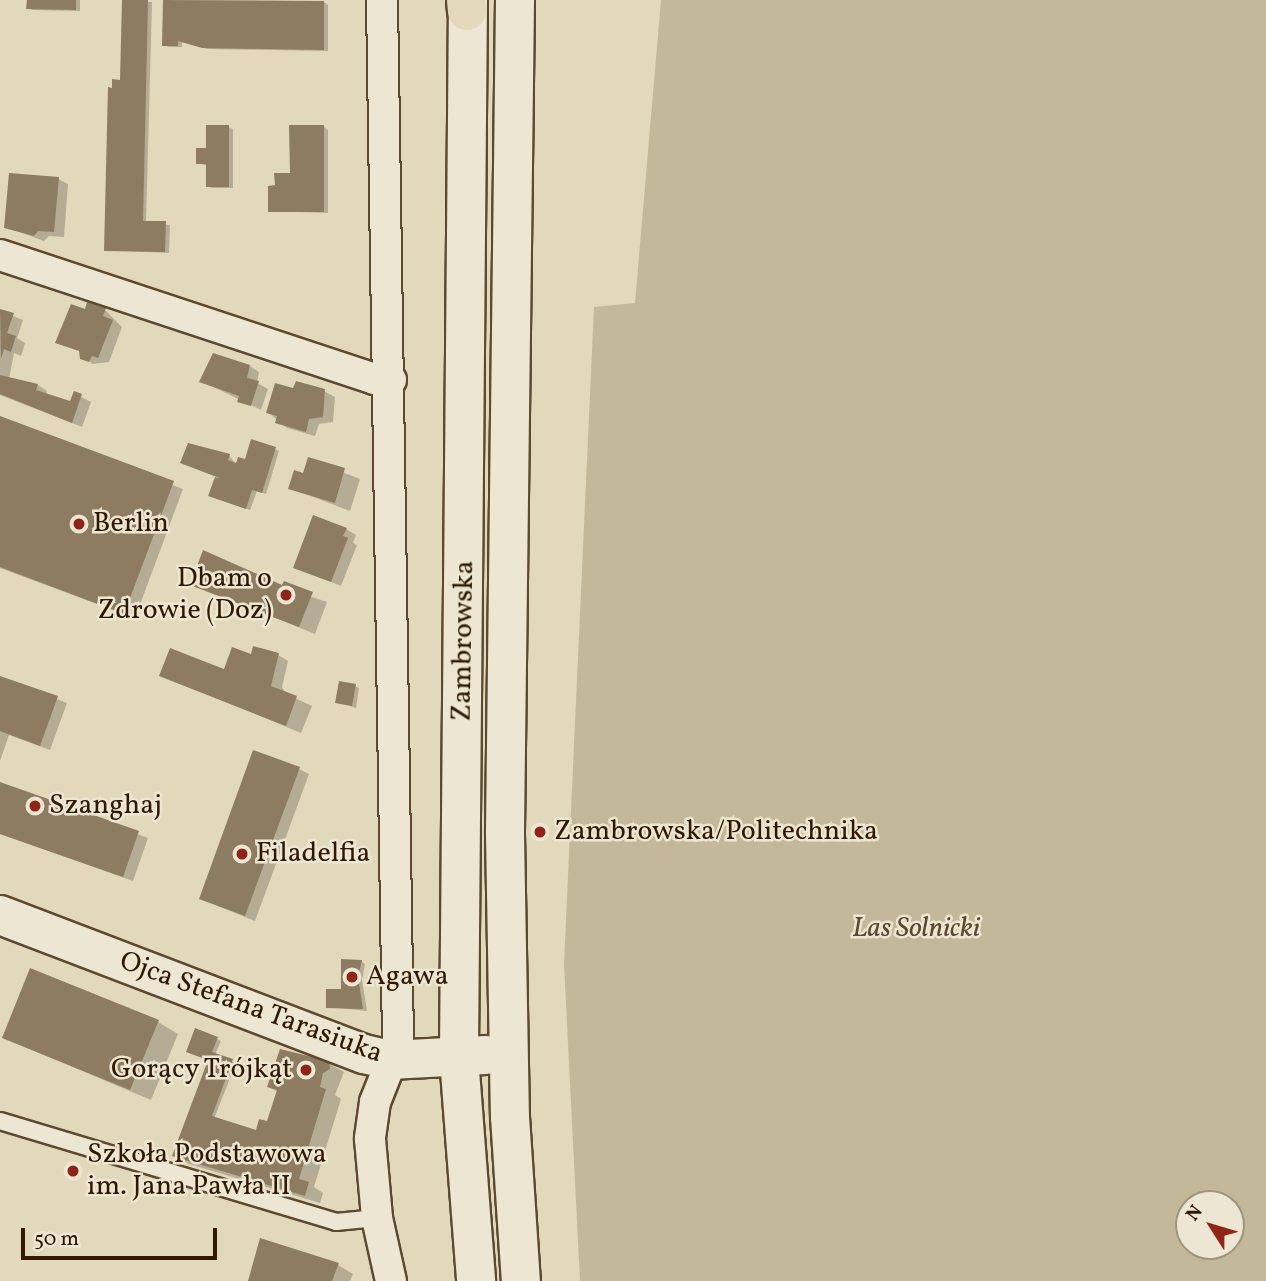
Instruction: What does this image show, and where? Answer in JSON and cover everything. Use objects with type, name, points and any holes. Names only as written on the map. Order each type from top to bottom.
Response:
[{"type":"main road","name":"Zambrowska","points":[[515,0],[505,794],[508,1052],[521,1281]]},
{"type":"main road","name":"Zambrowska","points":[[467,4],[459,1058],[476,1281]]},
{"type":"main road","name":"Ojca Stefana Tarasiuka","points":[[0,915],[390,1060],[459,1058],[508,1052]]},
{"type":"street","points":[[382,0],[391,380],[398,1044],[375,1102],[370,1139],[377,1219],[391,1281]]},
{"type":"street","points":[[0,256],[374,379],[391,380]]},
{"type":"lane","points":[[0,1121],[336,1222],[377,1219]]},
{"type":"green space","name":"Las Solnicki","points":[[661,0],[1266,0],[1266,1281],[580,1281],[564,964],[594,307],[635,303]]},
{"type":"building","points":[[27,0],[76,0],[76,10],[26,9]]},
{"type":"building","points":[[122,0],[148,0],[143,221],[166,221],[165,252],[104,251],[108,87],[112,88],[112,79],[120,80]]},
{"type":"building","points":[[163,0],[324,1],[324,50],[202,48],[178,41],[178,46],[162,46]]},
{"type":"building","points":[[206,125],[229,125],[229,187],[206,187],[206,164],[196,164],[196,148],[206,148]]},
{"type":"building","points":[[289,125],[324,125],[324,212],[268,212],[268,186],[275,185],[274,173],[290,173]]},
{"type":"building","points":[[9,173],[59,177],[54,232],[38,231],[34,236],[4,228]]},
{"type":"building","points":[[87,302],[106,308],[103,316],[113,320],[98,358],[92,356],[89,362],[80,359],[79,351],[55,343],[71,304],[85,309]]},
{"type":"building","points":[[0,309],[14,313],[7,333],[16,336],[11,352],[4,349],[1,359]]},
{"type":"building","points":[[213,353],[250,365],[247,378],[259,381],[251,406],[237,402],[239,396],[199,382]]},
{"type":"building","points":[[0,375],[38,384],[36,390],[70,401],[74,391],[82,394],[72,423],[0,394]]},
{"type":"building","points":[[296,381],[325,389],[323,417],[309,419],[306,432],[275,423],[277,416],[266,413],[275,383],[293,388]]},
{"type":"building","name":"Berlin","points":[[0,416],[174,481],[124,614],[0,567]]},
{"type":"building","points":[[251,439],[276,447],[262,493],[252,490],[246,509],[208,496],[215,477],[222,479],[180,463],[188,443],[230,454],[228,460],[236,463],[238,457],[245,459]]},
{"type":"building","points":[[308,457],[345,468],[335,503],[288,489],[294,470],[303,473]]},
{"type":"building","points":[[313,515],[347,528],[343,536],[348,538],[331,582],[293,568]]},
{"type":"building","points":[[203,550],[282,585],[284,581],[313,592],[299,627],[190,585]]},
{"type":"building","points":[[253,646],[279,653],[271,686],[297,696],[286,726],[159,676],[170,648],[224,669],[232,647],[251,654]]},
{"type":"building","points":[[0,676],[58,696],[40,746],[0,731]]},
{"type":"building","points":[[339,681],[356,684],[352,706],[335,703]]},
{"type":"building","name":"Filadelfia","points":[[253,750],[300,767],[245,916],[199,899]]},
{"type":"building","name":"Szanghaj","points":[[0,782],[139,831],[123,877],[0,834]]},
{"type":"building","points":[[341,959],[362,960],[358,977],[363,1009],[326,1008],[326,989],[341,989]]},
{"type":"building","points":[[30,968],[159,1020],[130,1090],[2,1038]]},
{"type":"building","points":[[195,1028],[218,1037],[212,1052],[233,1059],[212,1116],[256,1130],[259,1119],[267,1121],[277,1090],[267,1087],[280,1049],[329,1061],[330,1069],[323,1073],[320,1087],[326,1089],[299,1179],[309,1182],[305,1196],[172,1156],[208,1060],[186,1052]]},
{"type":"building","points":[[260,1238],[339,1263],[332,1281],[248,1281]]},
{"type":"place","name":"Berlin","points":[[79,524]]},
{"type":"place","name":"Dbam o Zdrowie (Doz)","points":[[286,595]]},
{"type":"place","name":"Szanghaj","points":[[35,806]]},
{"type":"place","name":"Zambrowska/Politechnika","points":[[540,832]]},
{"type":"place","name":"Filadelfia","points":[[242,854]]},
{"type":"place","name":"Agawa","points":[[352,977]]},
{"type":"place","name":"Gorący Trójkąt","points":[[306,1070]]},
{"type":"place","name":"Szkoła Podstawowa im. Jana Pawła II","points":[[73,1171]]}]
